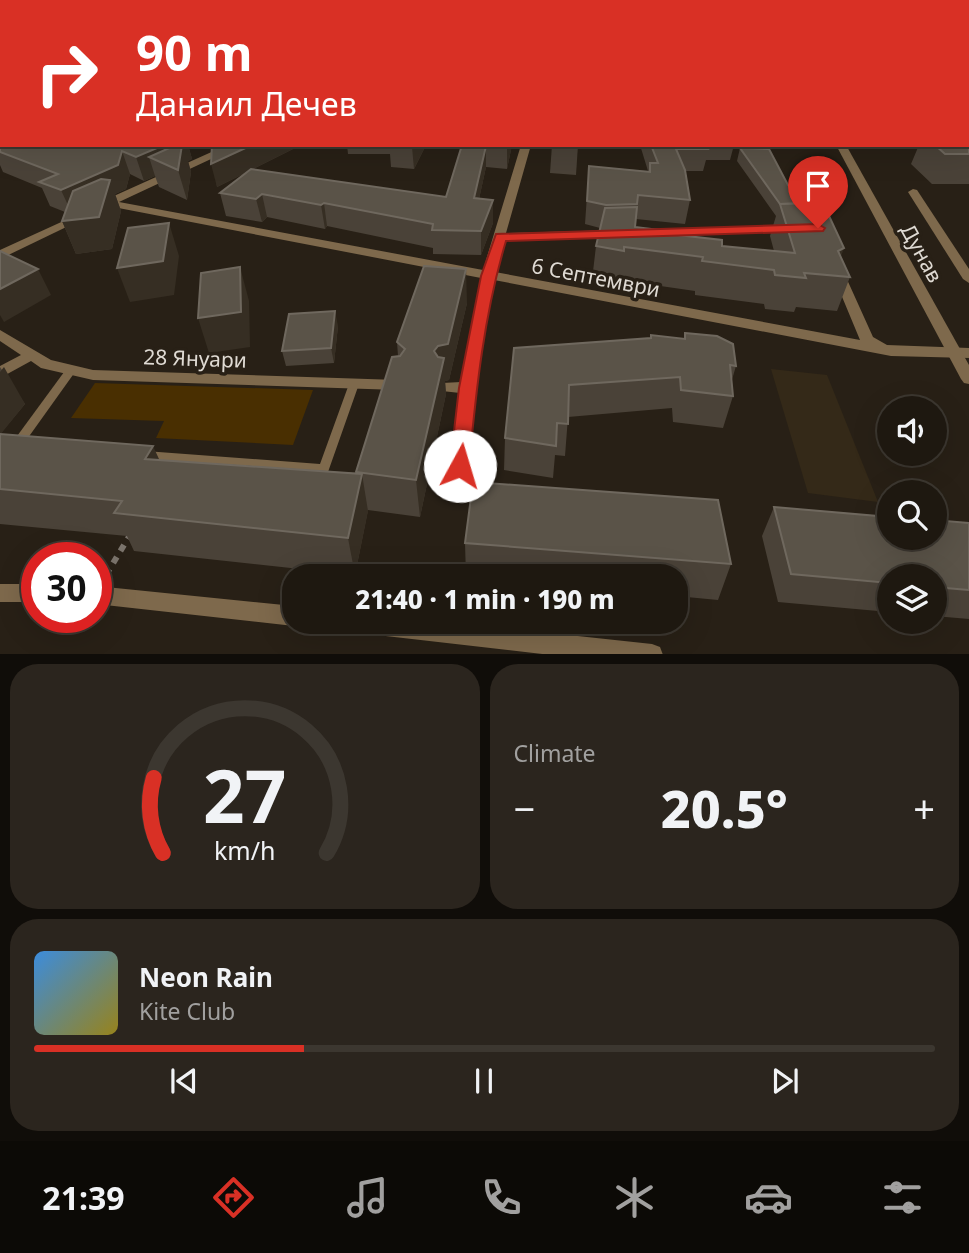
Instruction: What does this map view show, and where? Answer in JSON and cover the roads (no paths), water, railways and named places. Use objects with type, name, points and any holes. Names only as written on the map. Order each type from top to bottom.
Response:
[{"type":"street","points":[[0,254],[232,147]]},
{"type":"street","points":[[496,497],[482,496],[465,482],[460,466],[468,388],[488,276],[525,147]]},
{"type":"street","name":"Дунав","points":[[842,147],[962,353],[969,379]]},
{"type":"street","points":[[913,192],[969,279]]},
{"type":"street","name":"6 Септември","points":[[108,203],[891,351],[962,353]]},
{"type":"street","points":[[500,237],[804,229]]},
{"type":"street","points":[[834,265],[867,340],[891,351]]},
{"type":"street","name":"28 Януари","points":[[0,334],[46,364],[93,376],[398,386]]},
{"type":"street","points":[[0,373],[32,355]]},
{"type":"street","points":[[447,387],[468,388]]},
{"type":"street","points":[[0,593],[21,593]]},
{"type":"street","points":[[112,597],[282,615]]},
{"type":"street","points":[[464,634],[652,654]]},
{"type":"lane","points":[[29,447],[16,446],[71,370]]},
{"type":"lane","points":[[134,455],[324,468],[354,384]]}]
